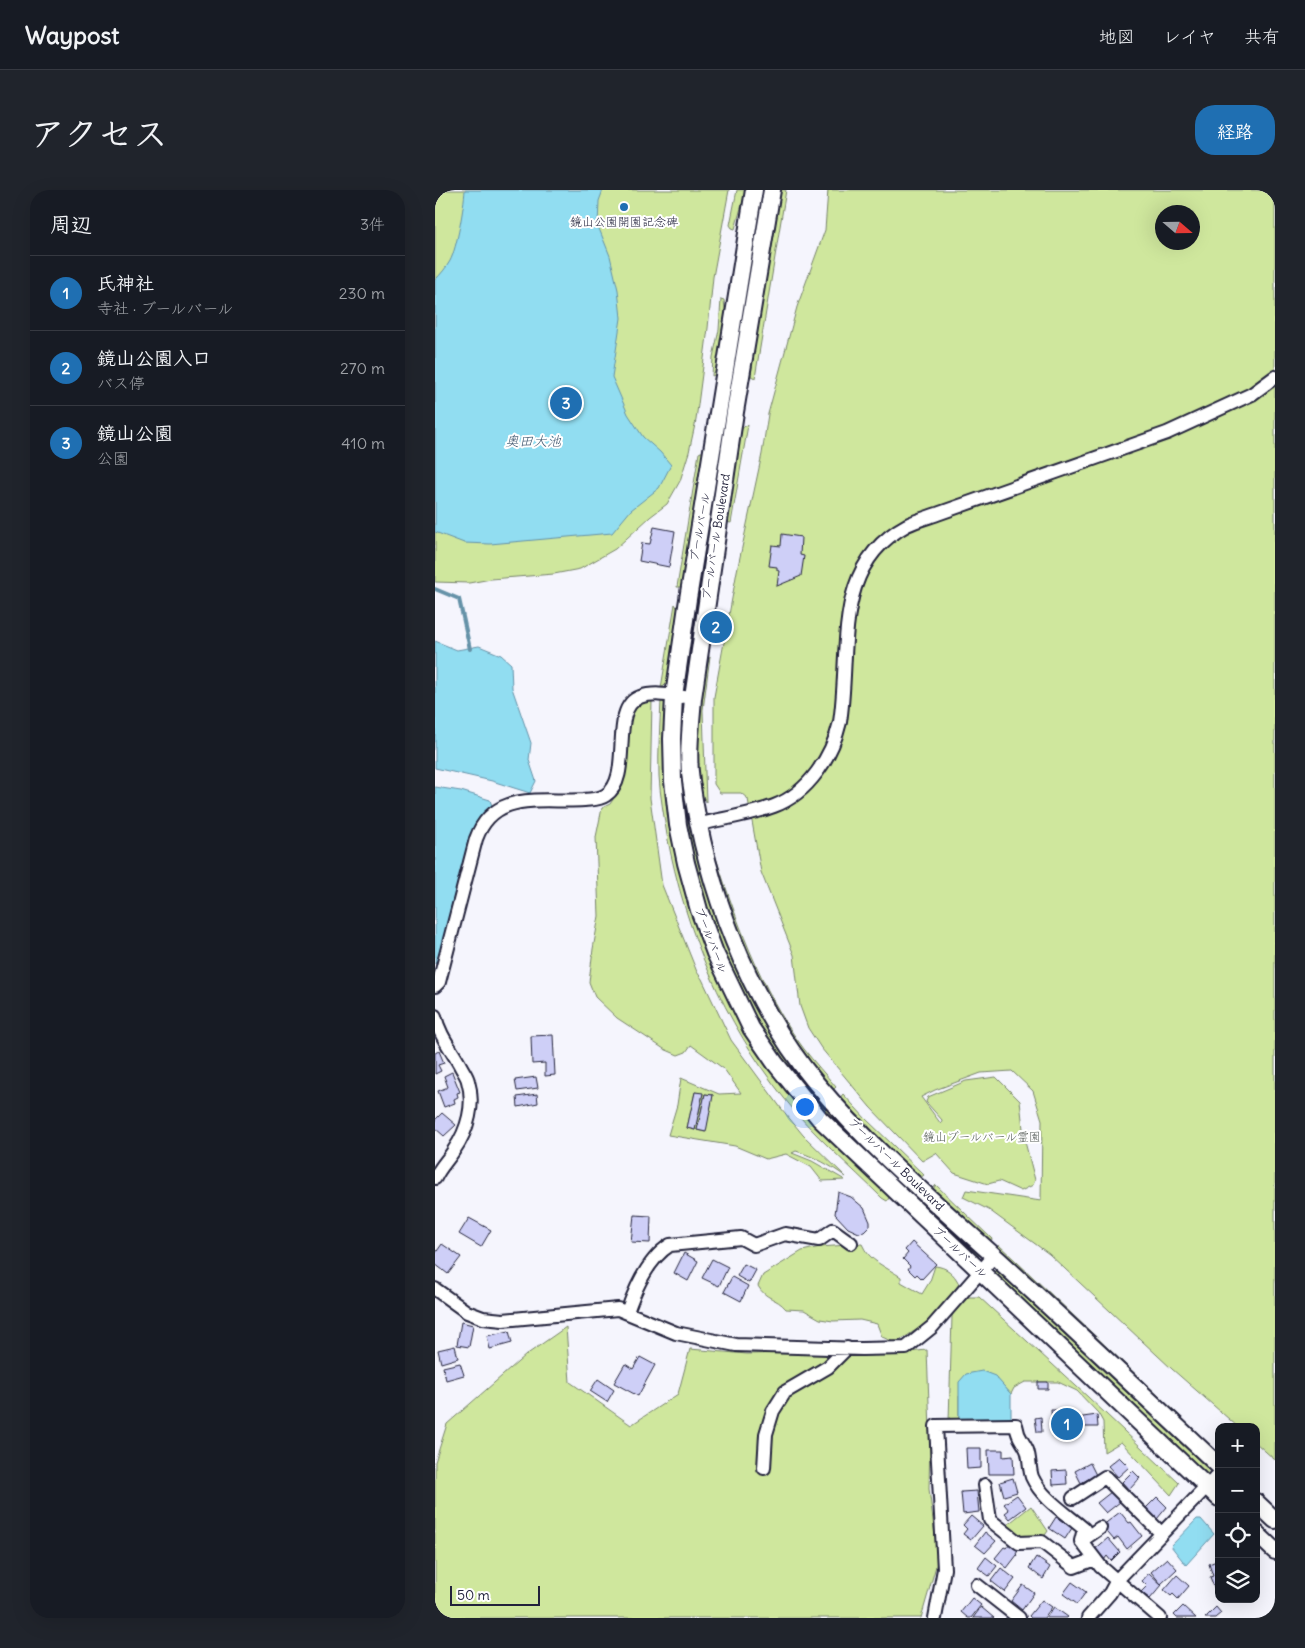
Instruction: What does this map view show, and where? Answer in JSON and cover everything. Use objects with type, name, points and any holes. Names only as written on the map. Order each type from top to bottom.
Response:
[{"type":"street","name":"ブールバール","points":[[753,190],[687,599],[674,696],[673,781],[678,825],[699,910],[715,953],[751,1028],[775,1063],[821,1119],[1215,1494]]},
{"type":"street","name":"ブールバール Boulevard","points":[[772,190],[735,412],[693,698],[690,737],[691,779],[706,854],[724,913],[759,999],[784,1041],[817,1084],[868,1140],[1084,1338],[1215,1462]]},
{"type":"street","points":[[700,824],[746,815],[777,806],[804,786],[825,760],[834,743],[841,722],[849,618],[855,583],[866,561],[886,540],[907,525],[1167,433],[1252,394],[1275,377]]},
{"type":"street","points":[[435,986],[439,982],[453,934],[479,829],[485,821],[505,805],[520,802],[602,798],[608,794],[618,778],[624,721],[629,705],[639,697],[648,695],[693,698]]},
{"type":"street","points":[[435,1016],[438,1028],[468,1080],[470,1101],[469,1118],[464,1133],[435,1178]]},
{"type":"street","points":[[627,1312],[641,1279],[662,1250],[670,1245],[741,1238],[754,1245],[785,1234],[819,1240],[833,1230],[851,1243]]},
{"type":"street","points":[[435,1288],[467,1312],[483,1318],[503,1320],[619,1309],[676,1333],[737,1345],[862,1350],[906,1348],[931,1327],[994,1256]]},
{"type":"street","points":[[764,1468],[766,1434],[773,1411],[785,1392],[828,1367],[847,1348]]},
{"type":"street","points":[[935,1618],[944,1569],[936,1426],[1016,1425],[1018,1436],[1027,1450],[1031,1475],[1037,1486],[1047,1498],[1084,1529],[1081,1541]]},
{"type":"street","points":[[1073,1498],[1105,1477],[1161,1533]]},
{"type":"street","points":[[1088,1618],[1110,1593],[1117,1580],[1215,1478]]},
{"type":"street","points":[[985,1485],[990,1520],[1019,1543],[1042,1542],[1074,1567],[1095,1559]]},
{"type":"street","points":[[1260,1506],[1275,1520]]},
{"type":"street","points":[[1081,1541],[1100,1528]]},
{"type":"street","points":[[1260,1537],[1275,1551]]},
{"type":"street","points":[[1081,1541],[1101,1567],[1160,1618]]},
{"type":"street","points":[[977,1585],[1019,1618]]},
{"type":"green space","name":"奥田大池","points":[[435,190],[729,190],[713,277],[696,420],[680,481],[667,504],[615,549],[580,569],[554,574],[491,579],[469,583],[435,582]]},
{"type":"green space","points":[[737,190],[746,190],[735,229],[730,225]]},
{"type":"green space","points":[[781,190],[786,190],[755,378],[751,376],[755,339]]},
{"type":"green space","name":"鏡山ブールバール霊園","points":[[828,190],[1275,190],[1275,1460],[1260,1447],[1260,1423],[1233,1423],[1172,1369],[1049,1254],[989,1210],[963,1197],[966,1190],[1041,1201],[1042,1120],[1033,1091],[1012,1071],[981,1073],[921,1097],[941,1124],[942,1120],[926,1102],[928,1097],[966,1081],[996,1077],[1020,1101],[1024,1138],[1035,1180],[1033,1185],[1021,1191],[999,1181],[988,1184],[954,1173],[936,1153],[922,1161],[870,1107],[821,1048],[808,1028],[800,1006],[794,955],[761,872],[748,799],[741,793],[720,793],[714,784],[714,697],[737,571],[762,454],[768,414],[797,307],[825,230]]},
{"type":"green space","points":[[721,299],[724,300],[726,318],[716,374],[712,376],[713,357],[719,330]]},
{"type":"green space","points":[[748,425],[731,523],[726,522],[740,434],[743,427]]},
{"type":"green space","points":[[703,452],[703,462],[683,585],[677,587],[699,453]]},
{"type":"green space","points":[[714,515],[688,682],[685,683],[683,681],[700,565]]},
{"type":"green space","points":[[675,604],[678,609],[668,683],[661,688]]},
{"type":"green space","points":[[710,656],[703,710],[706,802],[701,794],[698,780],[699,699],[703,676]]},
{"type":"green space","points":[[661,700],[666,705],[667,716],[665,726],[710,961],[752,1046],[774,1076],[835,1146],[874,1179],[888,1195],[887,1201],[819,1137],[784,1098],[762,1069],[743,1038],[725,1007],[710,974],[684,906],[667,835],[659,776]]},
{"type":"green space","points":[[652,701],[650,798],[662,885],[697,972],[731,1040],[803,1135],[846,1177],[816,1159],[796,1151],[792,1153],[812,1161],[845,1180],[822,1181],[811,1167],[786,1154],[766,1159],[735,1146],[668,1135],[677,1105],[681,1078],[719,1094],[741,1093],[724,1069],[691,1045],[686,1052],[678,1055],[664,1049],[617,1018],[595,997],[589,982],[599,916],[596,837],[602,808],[610,804],[618,792],[623,773],[630,715],[642,702]],"holes":[[[695,1092],[703,1094],[695,1130],[687,1128]],[[705,1094],[713,1095],[705,1132],[697,1130]]]},
{"type":"green space","points":[[683,707],[685,709],[685,749],[735,963],[759,1015],[786,1054],[912,1191],[979,1256],[977,1259],[820,1110],[763,1031],[740,993],[715,934],[685,830],[679,789],[680,708]]},
{"type":"green space","points":[[712,845],[739,924],[774,1002],[804,1049],[836,1087],[833,1090],[795,1043],[755,973],[732,918],[711,853]]},
{"type":"green space","points":[[843,1094],[924,1175],[920,1178],[839,1099]]},
{"type":"green space","points":[[936,1185],[992,1239],[990,1244],[932,1190]]},
{"type":"green space","points":[[862,1244],[873,1259],[901,1277],[901,1282],[922,1294],[930,1281],[935,1266],[949,1271],[959,1284],[936,1317],[896,1343],[882,1337],[877,1324],[860,1320],[833,1321],[820,1319],[804,1310],[786,1309],[779,1302],[764,1294],[758,1286],[763,1275],[802,1251],[820,1247]]},
{"type":"green space","points":[[999,1245],[1215,1449],[1215,1458],[996,1250]]},
{"type":"green space","points":[[994,1271],[997,1271],[1209,1470],[1208,1474],[1205,1475],[993,1274]]},
{"type":"green space","points":[[968,1297],[979,1297],[1179,1483],[1171,1495],[1121,1442],[1104,1452],[1103,1422],[1098,1413],[1077,1391],[1058,1382],[1025,1382],[1014,1388],[1011,1394],[994,1376],[959,1396],[959,1420],[949,1421],[952,1316],[956,1307]]},
{"type":"green space","points":[[566,1327],[570,1382],[631,1425],[678,1394],[690,1349],[747,1354],[833,1355],[927,1350],[930,1430],[929,1489],[938,1559],[921,1618],[435,1618],[435,1462],[447,1424],[526,1355]]},
{"type":"green space","points":[[1031,1506],[1048,1531],[1043,1538],[1020,1538],[1007,1525]]},
{"type":"water","name":"奥田大池","points":[[465,190],[603,190],[599,201],[598,226],[610,256],[618,290],[621,318],[612,377],[628,414],[643,437],[671,465],[659,488],[631,510],[612,533],[490,544],[464,543],[435,532],[435,280],[447,266],[453,255],[460,227]]},
{"type":"water","points":[[435,641],[457,650],[479,646],[501,655],[511,664],[512,688],[531,743],[529,760],[536,781],[530,793],[492,781],[435,768]]},
{"type":"water","points":[[435,787],[461,791],[490,800],[492,806],[480,818],[472,831],[443,946],[435,964]]},
{"type":"water","points":[[982,1371],[995,1376],[1011,1394],[1011,1421],[959,1420],[959,1382],[966,1374]]},
{"type":"water","points":[[1197,1519],[1201,1519],[1214,1534],[1186,1565],[1171,1546]]},
{"type":"building","points":[[654,527],[675,531],[669,567],[639,561],[642,543],[650,544]]},
{"type":"building","points":[[782,534],[801,537],[800,555],[804,556],[801,576],[777,586],[779,571],[777,567],[769,566],[772,545],[781,546]]},
{"type":"building","points":[[553,1035],[555,1075],[545,1076],[545,1063],[532,1064],[531,1036]]},
{"type":"building","points":[[439,1051],[444,1063],[438,1065],[441,1071],[435,1074],[435,1053]]},
{"type":"building","points":[[452,1072],[460,1092],[457,1093],[458,1097],[454,1099],[455,1103],[444,1107],[438,1091],[448,1087],[444,1076]]},
{"type":"building","points":[[536,1077],[538,1088],[517,1091],[515,1080]]},
{"type":"building","points":[[695,1092],[703,1093],[695,1130],[687,1128]]},
{"type":"building","points":[[537,1094],[538,1103],[518,1107],[517,1097]]},
{"type":"building","points":[[705,1094],[713,1095],[706,1132],[697,1130]]},
{"type":"building","points":[[442,1113],[456,1125],[444,1136],[435,1128],[435,1120]]},
{"type":"building","points":[[838,1192],[851,1197],[864,1208],[870,1226],[864,1232],[859,1233],[848,1228],[835,1214]]},
{"type":"building","points":[[634,1215],[651,1216],[650,1243],[631,1242]]},
{"type":"building","points":[[469,1218],[491,1230],[481,1247],[459,1234]]},
{"type":"building","points":[[912,1242],[936,1264],[922,1279],[917,1274],[915,1276],[908,1269],[910,1266],[903,1259],[908,1253],[905,1250]]},
{"type":"building","points":[[442,1244],[461,1257],[448,1274],[435,1264],[435,1254]]},
{"type":"building","points":[[684,1253],[698,1261],[688,1281],[674,1273]]},
{"type":"building","points":[[712,1259],[728,1267],[719,1286],[702,1278]]},
{"type":"building","points":[[744,1264],[756,1270],[749,1283],[737,1276]]},
{"type":"building","points":[[732,1277],[748,1286],[741,1301],[724,1292]]},
{"type":"building","points":[[461,1322],[473,1325],[469,1347],[457,1345]]},
{"type":"building","points":[[509,1331],[512,1343],[490,1349],[487,1336]]},
{"type":"building","points":[[455,1346],[458,1358],[441,1363],[438,1350]]},
{"type":"building","points":[[640,1357],[655,1365],[638,1396],[614,1383],[625,1364],[633,1369]]},
{"type":"building","points":[[460,1363],[464,1375],[446,1380],[443,1367]]},
{"type":"building","points":[[598,1379],[614,1390],[607,1402],[590,1391]]},
{"type":"building","points":[[1038,1382],[1048,1382],[1048,1389],[1038,1389]]},
{"type":"building","points":[[1051,1410],[1067,1410],[1067,1416],[1075,1415],[1076,1418],[1097,1415],[1098,1427],[1076,1427],[1077,1430],[1068,1431],[1068,1436],[1053,1437]]},
{"type":"building","points":[[1041,1417],[1042,1432],[1037,1432],[1035,1418]]},
{"type":"building","points":[[966,1448],[981,1448],[981,1468],[967,1469]]},
{"type":"building","points":[[988,1450],[1003,1450],[1003,1457],[1013,1456],[1014,1474],[989,1474]]},
{"type":"building","points":[[1119,1457],[1129,1467],[1118,1477],[1108,1466]]},
{"type":"building","points":[[1090,1463],[1096,1475],[1081,1483],[1075,1471]]},
{"type":"building","points":[[1066,1470],[1067,1484],[1053,1485],[1052,1471]]},
{"type":"building","points":[[1133,1471],[1140,1478],[1129,1490],[1122,1482]]},
{"type":"building","points":[[1013,1478],[1017,1492],[1004,1496],[1000,1482]]},
{"type":"building","points":[[977,1491],[979,1512],[963,1514],[961,1492]]},
{"type":"building","points":[[1111,1492],[1120,1502],[1106,1513],[1097,1503]]},
{"type":"building","points":[[1017,1495],[1026,1507],[1010,1519],[1005,1513],[1009,1510],[1004,1504]]},
{"type":"building","points":[[1157,1497],[1167,1507],[1157,1519],[1146,1508]]},
{"type":"building","points":[[1120,1512],[1142,1536],[1127,1549],[1118,1537],[1114,1540],[1102,1526]]},
{"type":"building","points":[[971,1516],[983,1526],[971,1540],[963,1534],[967,1529],[963,1525]]},
{"type":"building","points":[[1056,1517],[1072,1528],[1065,1539],[1049,1528]]},
{"type":"building","points":[[985,1532],[996,1541],[985,1553],[975,1545]]},
{"type":"building","points":[[1108,1538],[1120,1552],[1111,1561],[1107,1556],[1104,1560],[1094,1550]]},
{"type":"building","points":[[1011,1542],[1019,1549],[1017,1555],[1007,1568],[995,1558]]},
{"type":"building","points":[[986,1557],[997,1566],[989,1576],[978,1568]]},
{"type":"building","points":[[1036,1557],[1050,1567],[1043,1579],[1029,1568]]},
{"type":"building","points":[[1167,1558],[1177,1569],[1161,1584],[1151,1572]]},
{"type":"building","points":[[1215,1562],[1215,1590],[1210,1577],[1213,1576],[1209,1564]]},
{"type":"building","points":[[1001,1568],[1015,1579],[1005,1592],[991,1581]]},
{"type":"building","points":[[1149,1573],[1162,1585],[1150,1599],[1141,1592],[1147,1586],[1142,1581]]},
{"type":"building","points":[[1177,1575],[1189,1586],[1178,1599],[1173,1594],[1171,1596],[1164,1590]]},
{"type":"building","points":[[1072,1582],[1086,1592],[1077,1604],[1063,1594]]},
{"type":"building","points":[[1023,1585],[1034,1593],[1022,1610],[1011,1601]]},
{"type":"building","points":[[972,1598],[981,1605],[971,1618],[968,1618],[961,1612]]},
{"type":"building","points":[[1042,1600],[1052,1607],[1044,1618],[1031,1618],[1029,1616]]},
{"type":"building","points":[[1183,1606],[1196,1618],[1177,1618],[1174,1615]]},
{"type":"building","points":[[981,1607],[994,1618],[973,1618]]},
{"type":"building","points":[[1054,1607],[1068,1617],[1046,1618]]},
{"type":"building","points":[[1216,1607],[1221,1613],[1215,1618],[1205,1618]]},
{"type":"waterway","points":[[435,589],[459,599],[470,649]]},
{"type":"place","name":"鏡山公園開園記念碑","points":[[624,207]]},
{"type":"place","name":"鏡山公園","points":[[566,403]]},
{"type":"place","name":"鏡山公園入口","points":[[716,627]]},
{"type":"place","name":"氏神社","points":[[1067,1424]]}]
